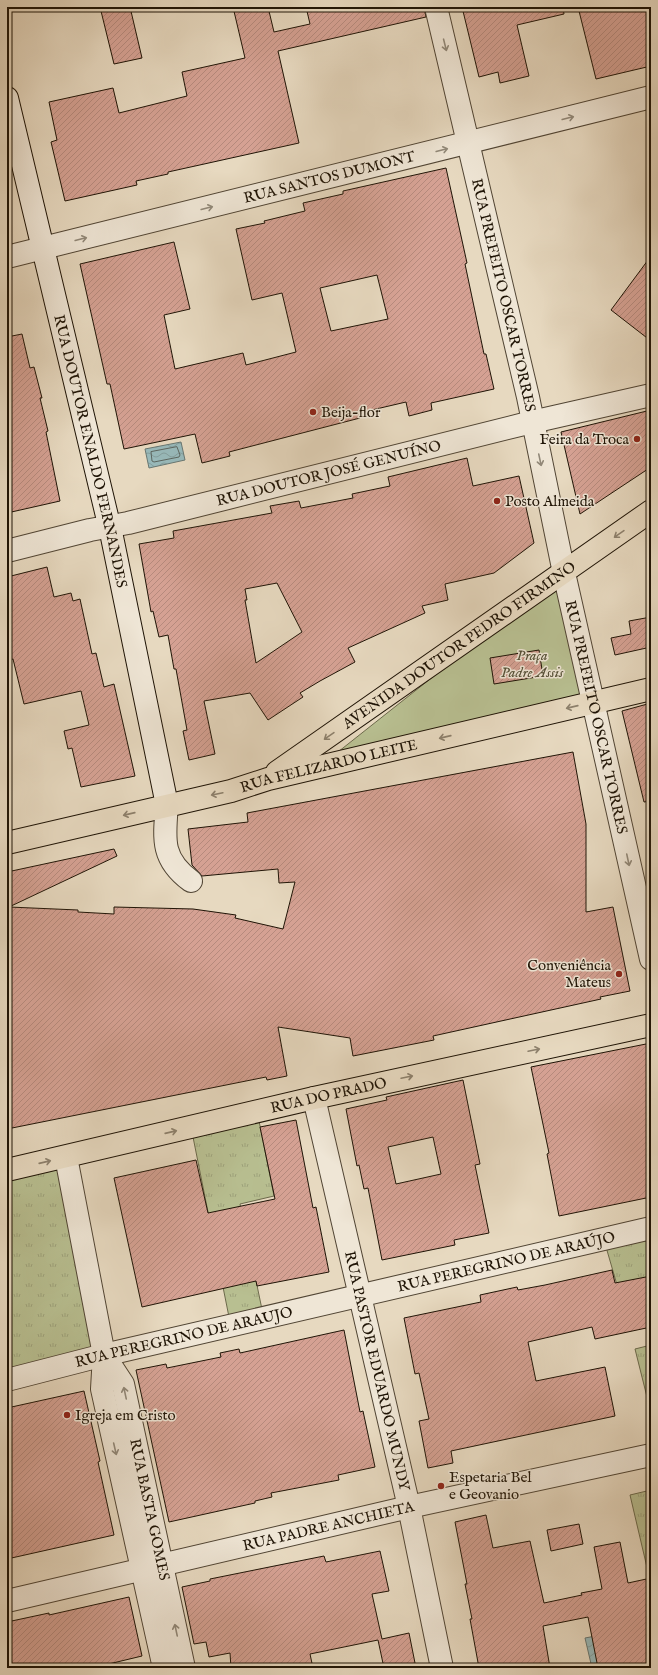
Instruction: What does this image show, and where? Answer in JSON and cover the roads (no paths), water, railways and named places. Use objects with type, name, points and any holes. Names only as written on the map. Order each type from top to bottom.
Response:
[{"type":"main road","name":"AVENIDA DOUTOR PEDRO FIRMINO","points":[[268,779],[651,511]]},
{"type":"main road","name":"RUA FELIZARDO LEITE","points":[[7,843],[231,791],[268,779],[651,689]]},
{"type":"main road","name":"RUA DO PRADO","points":[[7,1170],[314,1098],[651,1025]]},
{"type":"street","name":"RUA PREFEITO OSCAR TORRES","points":[[436,7],[469,143],[651,959]]},
{"type":"street","name":"RUA SANTOS DUMONT","points":[[7,257],[651,97]]},
{"type":"street","name":"RUA DOUTOR ENALDO FERNANDES","points":[[7,98],[103,498],[108,526],[112,537],[167,805],[165,833],[167,849],[171,862],[180,873],[191,881]]},
{"type":"street","name":"RUA DOUTOR JOSÉ GENUÍNO","points":[[7,551],[108,526],[128,523],[532,422],[651,395]]},
{"type":"street","name":"RUA PASTOR EDUARDO MUNDY","points":[[314,1098],[409,1507],[442,1668]]},
{"type":"street","name":"RUA BASTA GOMES","points":[[66,1157],[104,1355],[123,1384],[152,1567],[164,1668]]},
{"type":"street","name":"RUA PEREGRINO DE ARAÚJO","points":[[361,1296],[651,1228]]},
{"type":"street","name":"RUA PEREGRINO DE ARAUJO","points":[[7,1380],[104,1355],[361,1296]]},
{"type":"street","name":"RUA PADRE ANCHIETA","points":[[7,1601],[409,1507],[651,1455]]},
{"type":"street","name":"RUA BASTA GOMES","points":[[152,1567],[184,1668]]},
{"type":"water","points":[[181,442],[185,460],[149,468],[145,449]]},
{"type":"water","points":[[606,1634],[613,1668],[592,1668],[585,1638]]},
{"type":"place","name":"Beija-flor","points":[[313,412]]},
{"type":"place","name":"Feira da Troca","points":[[637,439]]},
{"type":"place","name":"Posto Almeida","points":[[497,501]]},
{"type":"place","name":"Conveniência Mateus","points":[[619,974]]},
{"type":"place","name":"Igreja em Cristo","points":[[67,1415]]},
{"type":"place","name":"Espetaria Bel e Geovanio","points":[[441,1486]]},
{"type":"park label","name":"Praça Padre Assis","points":[[532,664]]}]
